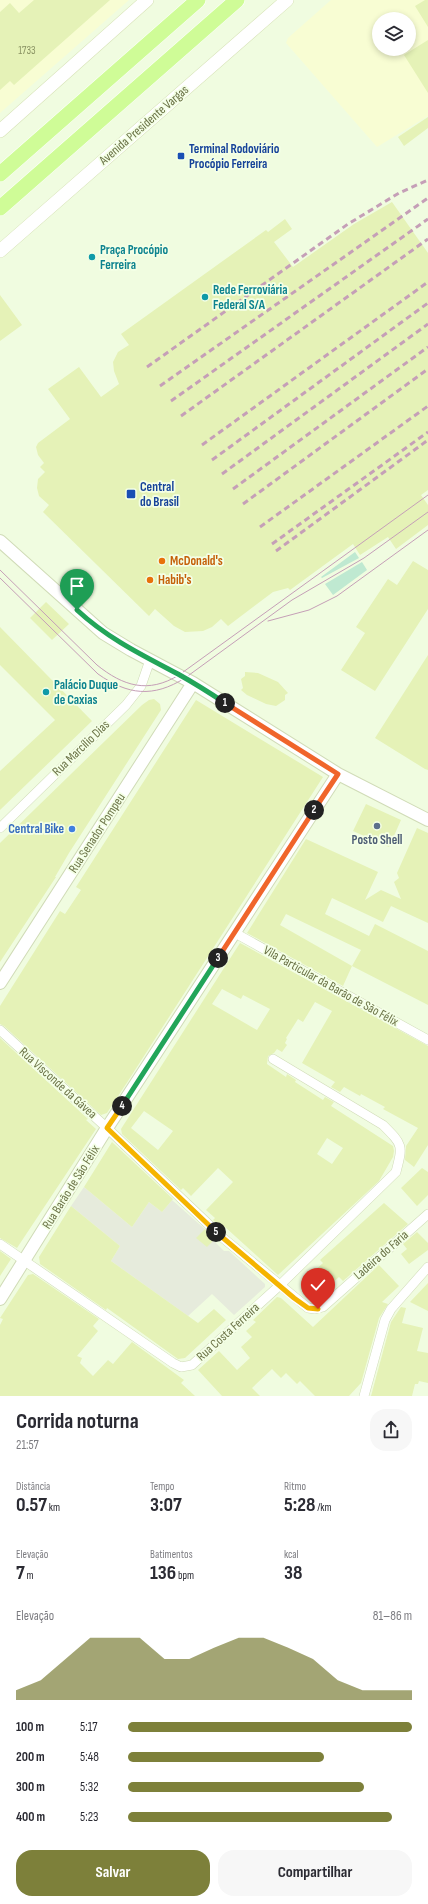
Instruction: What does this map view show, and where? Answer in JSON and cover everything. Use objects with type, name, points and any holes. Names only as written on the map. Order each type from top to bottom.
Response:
[{"type":"main road","points":[[0,131],[147,0]]},
{"type":"main road","points":[[0,174],[198,0]]},
{"type":"main road","points":[[0,208],[237,0]]},
{"type":"main road","name":"Avenida Presidente Vargas","points":[[1,249],[287,0]]},
{"type":"street","points":[[0,541],[91,623],[108,636],[193,683],[338,774],[428,820]]},
{"type":"street","name":"Rua Marcílio Dias","points":[[0,828],[126,705],[141,686],[150,660]]},
{"type":"street","name":"Rua Senador Pompeu","points":[[0,983],[193,683]]},
{"type":"street","name":"Rua Barão de São Félix","points":[[0,1299],[107,1128],[338,774]]},
{"type":"street","name":"Vila Particular da Barão de São Félix","points":[[234,933],[428,1040]]},
{"type":"street","name":"Rua Visconde da Gávea","points":[[0,1030],[107,1128],[223,1238],[279,1286],[308,1308],[314,1309]]},
{"type":"street","name":"Rua Costa Ferreira","points":[[0,1244],[181,1367],[192,1364],[279,1286],[396,1172],[401,1147],[398,1140],[383,1125],[273,1059]]},
{"type":"street","name":"Ladeira do Faria","points":[[314,1309],[323,1307],[428,1214]]},
{"type":"street","points":[[364,1396],[385,1320],[391,1309],[428,1267]]},
{"type":"shaded area","points":[[0,0],[129,0],[0,113]]},
{"type":"shaded area","points":[[331,0],[428,0],[428,116],[377,147],[286,43],[288,38]]},
{"type":"shaded area","points":[[355,552],[359,558],[322,578],[321,577]]},
{"type":"shaded area","points":[[362,562],[367,570],[333,595],[325,584]]},
{"type":"shaded area","points":[[84,1187],[132,1227],[149,1202],[162,1212],[172,1200],[215,1238],[216,1243],[224,1251],[229,1251],[265,1284],[265,1287],[234,1315],[212,1294],[188,1316],[111,1261],[120,1246],[71,1206]]},
{"type":"building","points":[[34,0],[110,0],[14,85],[10,81],[0,90],[0,12],[10,3],[19,13]]},
{"type":"building","points":[[425,0],[428,0],[428,27],[415,6]]},
{"type":"building","points":[[428,40],[428,93],[405,56],[416,56],[416,48]]},
{"type":"building","points":[[428,117],[428,128],[404,146],[398,137]]},
{"type":"building","points":[[392,202],[428,253],[428,490],[421,495],[428,505],[428,525],[396,549],[388,537],[360,555],[353,544],[290,590],[288,588],[273,592],[228,626],[221,619],[212,627],[203,631],[185,632],[174,626],[155,609],[149,616],[43,512],[49,505],[39,496],[37,488],[38,479],[45,472],[40,467],[44,463],[38,455],[36,447],[38,443],[70,419],[48,389],[79,367],[101,397],[119,384],[114,371],[113,362],[118,352],[129,345],[121,334],[266,230],[268,232],[285,219],[292,229],[274,242],[293,267],[354,224]]},
{"type":"building","points":[[0,295],[22,325],[0,341]]},
{"type":"building","points":[[413,561],[428,570],[428,609],[375,691],[341,670],[365,633],[356,627],[388,579],[397,585]]},
{"type":"building","points":[[46,602],[69,624],[52,640],[30,618]]},
{"type":"building","name":"Palácio Duque de Caxias","points":[[0,627],[92,721],[0,810],[0,771],[55,720],[0,665]]},
{"type":"building","points":[[428,655],[428,770],[375,738]]},
{"type":"building","points":[[245,672],[258,673],[278,682],[288,693],[285,695],[285,700],[276,706],[266,704],[247,695],[241,690],[243,688],[241,679],[245,676]]},
{"type":"building","points":[[154,699],[160,704],[161,710],[69,853],[56,877],[0,962],[0,843],[142,705],[149,700]]},
{"type":"building","points":[[196,700],[323,777],[107,1113],[101,1115],[0,1024],[0,1006],[60,911],[65,914],[81,890],[76,887]]},
{"type":"building","name":"Posto Shell","points":[[366,804],[401,820],[389,847],[353,831]]},
{"type":"building","points":[[417,828],[428,833],[428,923],[391,906],[383,922],[332,898],[325,914],[369,936],[375,924],[428,951],[428,1005],[352,966],[343,986],[247,933],[306,839],[378,872],[365,900],[381,890],[401,899],[394,882],[399,878],[397,873]],"holes":[[[286,914],[361,950],[352,966],[280,925]]]},
{"type":"building","points":[[240,943],[428,1046],[428,1145],[414,1167],[405,1160],[406,1146],[418,1128],[383,1109],[385,1107],[361,1094],[360,1096],[344,1087],[340,1092],[331,1087],[335,1082],[302,1063],[332,1011],[315,1002],[303,1022],[298,1019],[286,1038],[285,1043],[287,1045],[282,1052],[277,1049],[274,1053],[268,1056],[267,1064],[286,1077],[287,1074],[296,1080],[295,1082],[323,1100],[325,1097],[334,1102],[331,1106],[393,1146],[394,1151],[393,1157],[379,1181],[278,1275],[225,1227],[223,1230],[213,1220],[215,1218],[206,1210],[233,1182],[218,1168],[191,1196],[183,1188],[181,1190],[122,1134],[121,1129]],"holes":[[[222,989],[241,999],[243,995],[270,1009],[257,1030],[212,1004]],[[144,1111],[173,1131],[158,1150],[131,1128]],[[327,1138],[343,1148],[332,1164],[317,1154]]]},
{"type":"building","points":[[0,1038],[88,1119],[86,1120],[96,1129],[17,1248],[0,1238]]},
{"type":"building","points":[[112,1142],[173,1199],[162,1212],[149,1202],[132,1227],[84,1187]]},
{"type":"building","points":[[422,1168],[428,1172],[428,1195],[417,1206],[401,1188]]},
{"type":"building","points":[[384,1203],[408,1224],[343,1281],[339,1277],[316,1297],[310,1298],[301,1289],[301,1283],[323,1263],[320,1260]]},
{"type":"building","points":[[71,1206],[120,1246],[111,1261],[198,1323],[214,1309],[226,1320],[185,1358],[178,1359],[107,1308],[106,1310],[40,1264],[39,1257]]},
{"type":"building","points":[[205,1229],[215,1239],[207,1247],[196,1238]]},
{"type":"building","points":[[417,1232],[428,1243],[428,1250],[409,1264],[401,1254],[407,1249],[403,1244]]},
{"type":"building","points":[[0,1251],[11,1259],[0,1276]]},
{"type":"building","points":[[379,1265],[399,1286],[382,1302],[388,1304],[379,1318],[361,1383],[349,1396],[315,1396],[300,1381],[297,1384],[286,1373],[281,1378],[272,1369],[252,1388],[260,1396],[222,1396],[198,1370],[219,1351],[237,1370],[250,1358],[241,1347],[252,1337],[246,1331],[256,1322],[253,1320],[277,1297],[281,1298],[313,1327]]},
{"type":"building","points":[[33,1274],[99,1319],[93,1326],[98,1331],[77,1356],[82,1358],[80,1363],[93,1376],[108,1360],[113,1364],[132,1342],[184,1380],[181,1383],[195,1396],[0,1396],[0,1325],[3,1319],[0,1318],[28,1275]]},
{"type":"building","points":[[428,1283],[428,1311],[410,1302]]},
{"type":"building","points":[[401,1307],[406,1308],[402,1323],[423,1328],[417,1351],[428,1353],[428,1383],[419,1381],[418,1384],[415,1384],[412,1396],[371,1396],[391,1322]]},
{"type":"tram line","points":[[0,570],[97,665],[116,678],[136,685],[146,686],[168,681],[179,675],[428,495]]},
{"type":"tram line","points":[[0,578],[98,674],[109,681],[130,690],[151,691],[162,689],[185,678],[292,600],[364,558],[428,512]]},
{"type":"tram line","points":[[268,621],[309,610],[337,596],[428,530]]},
{"type":"railway","points":[[147,367],[348,224],[399,193],[428,180]]},
{"type":"railway","points":[[160,386],[428,198]]},
{"type":"railway","points":[[171,401],[428,219]]},
{"type":"railway","points":[[181,416],[428,239]]},
{"type":"railway","points":[[202,445],[428,282]]},
{"type":"railway","points":[[212,460],[428,303]]},
{"type":"railway","points":[[222,474],[428,324]]},
{"type":"railway","points":[[233,489],[428,347]]},
{"type":"railway","points":[[243,504],[428,369]]},
{"type":"railway","points":[[260,527],[428,406]]},
{"type":"railway","points":[[272,544],[428,432]]},
{"type":"railway","points":[[276,551],[428,440]]},
{"type":"place","name":"Terminal Rodoviário Procópio Ferreira","points":[[181,156]]},
{"type":"place","name":"Praça Procópio Ferreira","points":[[92,257]]},
{"type":"place","name":"Rede Ferroviária Federal S/A","points":[[205,297]]},
{"type":"place","name":"Central do Brasil","points":[[131,494]]},
{"type":"place","name":"McDonald's","points":[[162,561]]},
{"type":"place","name":"Habib's","points":[[150,580]]},
{"type":"place","name":"Palácio Duque de Caxias","points":[[46,692]]},
{"type":"place","name":"Posto Shell","points":[[377,826]]},
{"type":"place","name":"Central Bike","points":[[72,829]]},
{"type":"route","points":[[77,610],[103,633],[131,650],[193,683],[338,774],[107,1128],[223,1238],[279,1286],[308,1308],[318,1309]]}]
